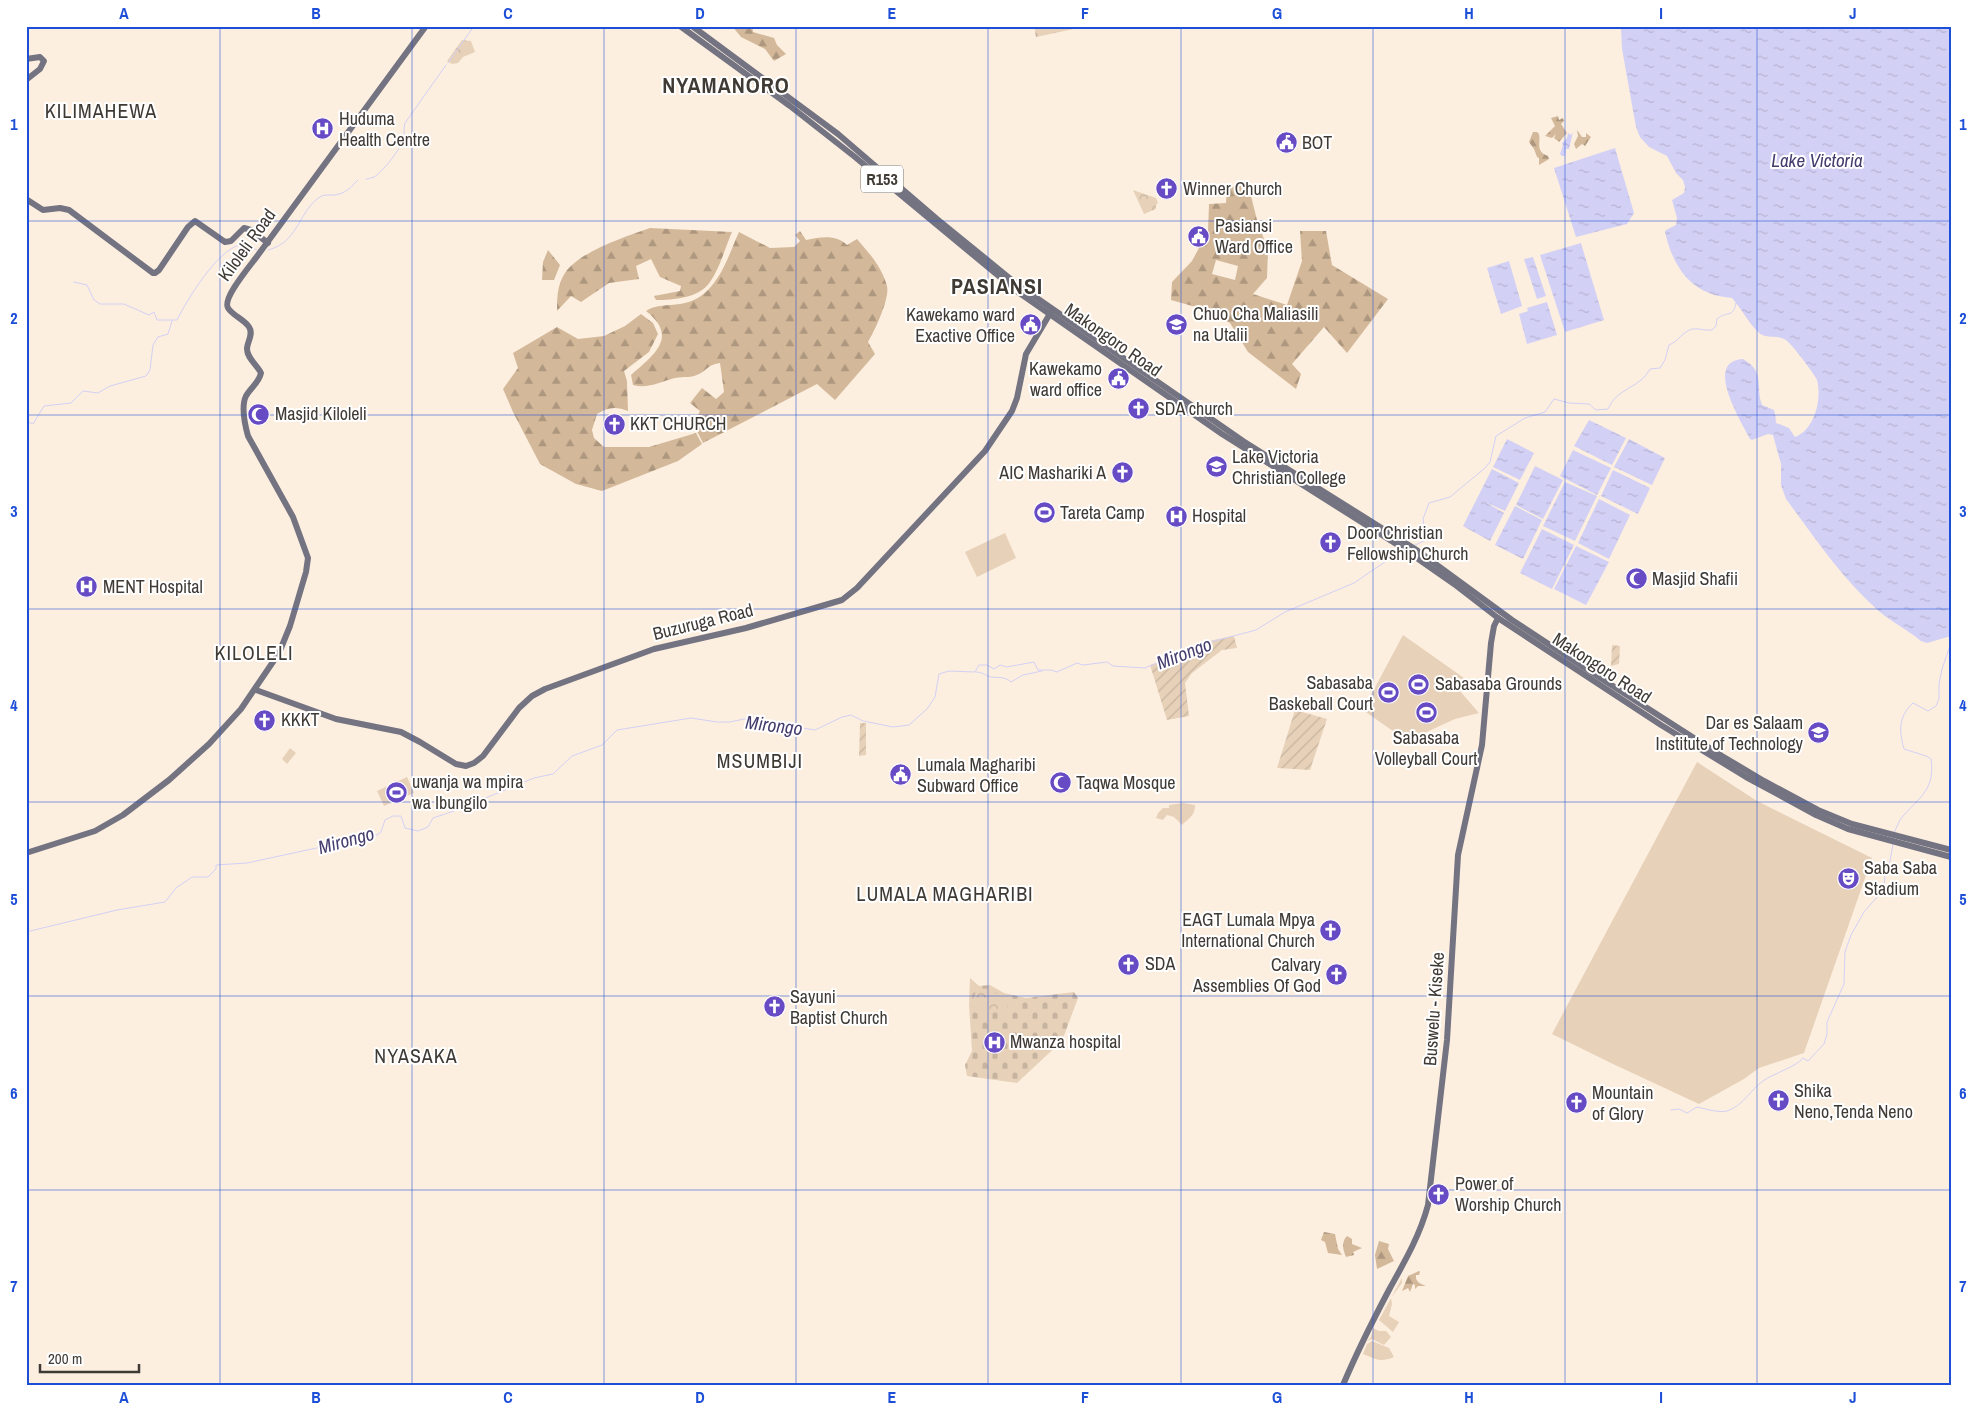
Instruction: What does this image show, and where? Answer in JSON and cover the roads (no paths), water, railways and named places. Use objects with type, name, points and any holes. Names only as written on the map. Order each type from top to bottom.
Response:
[{"type":"main road","name":"Kiloleli Road","points":[[256,690],[279,654],[308,566],[306,548],[293,517],[248,436],[245,423],[244,401],[258,382],[261,372],[248,354],[247,346],[251,333],[250,328],[226,304],[231,293],[426,26]]},
{"type":"main road","name":"Makongoro Road","points":[[680,26],[772,92],[855,156],[965,246]]},
{"type":"main road","name":"Makongoro Road","points":[[692,26],[838,134],[1018,292],[1051,311],[1246,450],[1403,545],[1512,620],[1722,756],[1818,810],[1880,835]]},
{"type":"main road","points":[[26,59],[40,57],[44,61],[40,69],[26,80]]},
{"type":"main road","points":[[26,199],[43,210],[62,208],[69,210],[153,273],[159,270],[188,227],[195,221],[226,242],[231,242],[244,228],[251,230],[268,243]]},
{"type":"main road","name":"Buzuruga Road","points":[[256,690],[336,719],[401,732],[456,764],[466,766],[483,756],[519,708],[532,696],[545,688],[654,649],[755,625],[842,600],[857,588],[985,450],[1012,411],[1017,398],[1026,354],[1051,311]]},
{"type":"main road","name":"Makongoro Road","points":[[1413,552],[1498,618],[1661,725],[1746,777],[1816,815],[1848,829],[1899,840],[1951,857]]},
{"type":"main road","name":"Buswelu - Kiseke","points":[[1343,1385],[1366,1335],[1412,1248],[1424,1221],[1428,1205],[1447,1040],[1457,860],[1482,744],[1491,649],[1494,626],[1498,618]]},
{"type":"main road","points":[[26,852],[94,831],[138,805],[209,744],[242,709],[256,690]]},
{"type":"main road","name":"Makongoro Road","points":[[1899,840],[1951,850]]},
{"type":"water","name":"Lake Victoria","points":[[1621,26],[1951,26],[1951,636],[1927,643],[1921,641],[1885,616],[1866,599],[1830,558],[1786,499],[1781,485],[1781,464],[1773,435],[1768,434],[1750,439],[1728,393],[1725,380],[1726,370],[1731,362],[1743,359],[1755,369],[1762,405],[1774,410],[1776,423],[1789,428],[1795,437],[1808,427],[1815,413],[1818,404],[1817,380],[1803,359],[1786,340],[1758,332],[1732,298],[1714,295],[1700,289],[1685,276],[1675,260],[1665,232],[1676,225],[1677,218],[1672,200],[1684,193],[1685,187],[1683,180],[1676,173],[1667,156],[1649,147],[1640,137],[1636,127],[1622,49]]},
{"type":"water","points":[[1573,132],[1569,149],[1566,149],[1565,156],[1562,156],[1560,154],[1562,143],[1567,138],[1568,133],[1571,135]]},
{"type":"water","points":[[1615,148],[1634,213],[1627,224],[1576,237],[1554,168]]},
{"type":"water","points":[[1581,243],[1604,320],[1565,332],[1540,255]]},
{"type":"water","points":[[1533,257],[1546,296],[1537,299],[1524,259]]},
{"type":"water","points":[[1509,261],[1522,306],[1501,314],[1487,268]]},
{"type":"water","points":[[1547,302],[1557,335],[1527,344],[1519,314],[1528,311],[1527,308]]},
{"type":"water","points":[[1589,420],[1626,438],[1612,465],[1574,446]]},
{"type":"water","points":[[1507,439],[1534,453],[1520,480],[1493,467]]},
{"type":"water","points":[[1629,439],[1665,458],[1652,485],[1614,467]]},
{"type":"water","points":[[1573,450],[1611,468],[1597,495],[1560,476]]},
{"type":"water","points":[[1535,466],[1563,480],[1543,519],[1516,505]]},
{"type":"water","points":[[1492,469],[1519,483],[1505,511],[1485,502],[1504,513],[1490,541],[1463,526]]},
{"type":"water","points":[[1613,470],[1650,488],[1638,514],[1601,496]]},
{"type":"water","points":[[1565,482],[1597,496],[1575,541],[1543,526]]},
{"type":"water","points":[[1599,499],[1630,515],[1609,559],[1578,543]]},
{"type":"water","points":[[1515,506],[1542,520],[1523,559],[1495,545]]},
{"type":"water","points":[[1542,529],[1574,545],[1552,589],[1520,573]]},
{"type":"water","points":[[1576,546],[1609,562],[1586,605],[1554,589]]},
{"type":"waterway","points":[[448,63],[474,26]]},
{"type":"waterway","points":[[366,179],[377,175],[395,154],[404,139],[405,123],[446,65]]},
{"type":"waterway","points":[[268,250],[286,241],[317,199],[323,196],[342,193],[358,180]]},
{"type":"waterway","points":[[74,282],[87,285],[94,300],[100,304],[124,304],[149,315],[154,312],[157,320],[177,320],[203,278],[230,249],[239,245],[246,245],[257,250]]},
{"type":"waterway","name":"Mirongo","points":[[1413,546],[1426,540],[1423,519],[1429,503],[1450,497],[1485,468],[1490,462],[1496,436],[1525,418],[1545,412],[1554,399],[1569,403],[1589,404],[1596,410],[1608,409],[1622,392],[1641,380],[1650,369],[1660,368],[1665,360],[1669,345],[1692,329],[1712,330],[1716,326],[1717,319],[1731,313],[1736,303]]},
{"type":"waterway","points":[[26,421],[33,424],[44,406],[71,403],[83,391],[98,393],[110,386],[146,376],[150,370],[153,345],[158,337],[168,334],[172,321]]},
{"type":"waterway","name":"Mirongo","points":[[26,932],[117,910],[165,902],[176,888],[192,877],[208,877],[216,869],[216,865],[247,863],[349,841],[357,836],[377,835],[381,832],[385,820],[393,816],[401,816],[405,828],[418,831],[428,827],[433,818],[534,778],[553,774],[572,756],[602,745],[617,730],[691,718],[717,722],[744,719],[815,730],[842,717],[851,715],[863,721],[893,727],[909,725],[927,709],[935,697],[939,674],[949,671],[975,672],[979,665],[987,665],[994,669],[1000,665],[1007,667],[1034,662],[1038,670],[1057,672],[1077,663],[1083,665],[1107,662],[1113,666],[1145,668],[1199,645],[1256,630],[1285,612],[1354,583],[1401,551]]},
{"type":"waterway","points":[[1950,636],[1951,641]]},
{"type":"waterway","points":[[1894,833],[1899,822],[1929,785],[1932,769],[1931,759],[1904,749],[1901,736],[1902,719],[1913,703],[1928,711],[1936,706],[1939,699],[1942,669],[1951,643]]},
{"type":"waterway","points":[[976,672],[991,677],[1004,678],[1011,682],[1023,675],[1042,671]]},
{"type":"waterway","points":[[1671,1110],[1679,1109],[1687,1113],[1697,1107],[1720,1112],[1733,1109],[1763,1081],[1803,1058],[1808,1061],[1824,1044],[1827,1034],[1827,1022],[1844,984],[1845,952],[1851,935],[1864,912],[1884,889],[1885,873],[1890,861],[1893,844]]},
{"type":"place","name":"Huduma Health Centre","points":[[323,129]]},
{"type":"place","name":"BOT","points":[[1286,143]]},
{"type":"place","name":"Winner Church","points":[[1167,189]]},
{"type":"place","name":"Pasiansi Ward Office","points":[[1199,236]]},
{"type":"place","name":"Chuo Cha Maliasili na Utalii","points":[[1177,324]]},
{"type":"place","name":"Kawekamo ward Exactive Office","points":[[1031,325]]},
{"type":"place","name":"Kawekamo ward office","points":[[1118,379]]},
{"type":"place","name":"SDA church","points":[[1139,409]]},
{"type":"place","name":"Masjid Kiloleli","points":[[259,414]]},
{"type":"place","name":"KKT CHURCH","points":[[614,424]]},
{"type":"place","name":"Lake Victoria Christian College","points":[[1216,467]]},
{"type":"place","name":"AIC Mashariki A","points":[[1122,473]]},
{"type":"place","name":"Tareta Camp","points":[[1044,513]]},
{"type":"place","name":"Hospital","points":[[1176,516]]},
{"type":"place","name":"Door Christian Fellowship Church","points":[[1331,543]]},
{"type":"place","name":"Masjid Shafii","points":[[1636,579]]},
{"type":"place","name":"MENT Hospital","points":[[87,587]]},
{"type":"place","name":"Sabasaba Grounds","points":[[1419,684]]},
{"type":"place","name":"Sabasaba Baskeball Court","points":[[1389,693]]},
{"type":"place","name":"Sabasaba Volleyball Court","points":[[1426,713]]},
{"type":"place","name":"KKKT","points":[[265,720]]},
{"type":"place","name":"Dar es Salaam Institute of Technology","points":[[1819,733]]},
{"type":"place","name":"Lumala Magharibi Subward Office","points":[[901,775]]},
{"type":"place","name":"Taqwa Mosque","points":[[1060,783]]},
{"type":"place","name":"uwanja wa mpira wa Ibungilo","points":[[396,792]]},
{"type":"place","name":"Saba Saba Stadium","points":[[1848,878]]},
{"type":"place","name":"EAGT Lumala Mpya International Church","points":[[1331,930]]},
{"type":"place","name":"SDA","points":[[1129,964]]},
{"type":"place","name":"Calvary Assemblies Of God","points":[[1337,975]]},
{"type":"place","name":"Sayuni Baptist Church","points":[[774,1007]]},
{"type":"place","name":"Mwanza hospital","points":[[994,1042]]},
{"type":"place","name":"Shika Neno,Tenda Neno","points":[[1778,1101]]},
{"type":"place","name":"Mountain of Glory","points":[[1576,1103]]},
{"type":"place","name":"Power of Worship Church","points":[[1439,1194]]},
{"type":"district","name":"NYAMANORO","points":[[726,85]]},
{"type":"district","name":"KILIMAHEWA","points":[[101,111]]},
{"type":"district","name":"PASIANSI","points":[[997,286]]},
{"type":"district","name":"KILOLELI","points":[[254,653]]},
{"type":"district","name":"MSUMBIJI","points":[[760,761]]},
{"type":"district","name":"LUMALA MAGHARIBI","points":[[945,894]]},
{"type":"district","name":"NYASAKA","points":[[416,1056]]}]
